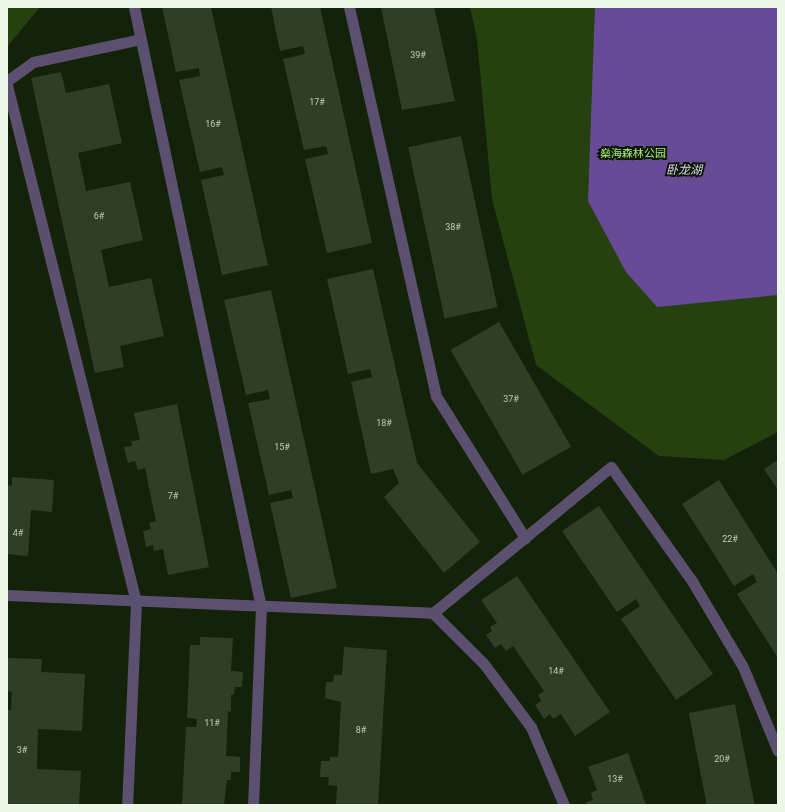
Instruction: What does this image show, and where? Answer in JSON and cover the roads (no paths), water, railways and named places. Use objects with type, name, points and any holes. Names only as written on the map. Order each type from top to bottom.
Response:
[{"type":"lane","points":[[134,7],[261,607],[253,805]]},
{"type":"lane","points":[[349,7],[436,396],[525,538]]},
{"type":"lane","points":[[7,81],[33,62],[141,39]]},
{"type":"lane","points":[[7,85],[136,602],[127,805]]},
{"type":"lane","points":[[7,595],[261,607],[433,612],[612,467],[692,581],[743,667],[778,751]]},
{"type":"lane","points":[[433,612],[484,664],[531,727],[564,805]]},
{"type":"water","name":"卧龙湖","points":[[595,7],[778,7],[778,295],[657,307],[626,272],[588,201]]},
{"type":"park label","name":"燊海森林公园","points":[[633,154]]}]
